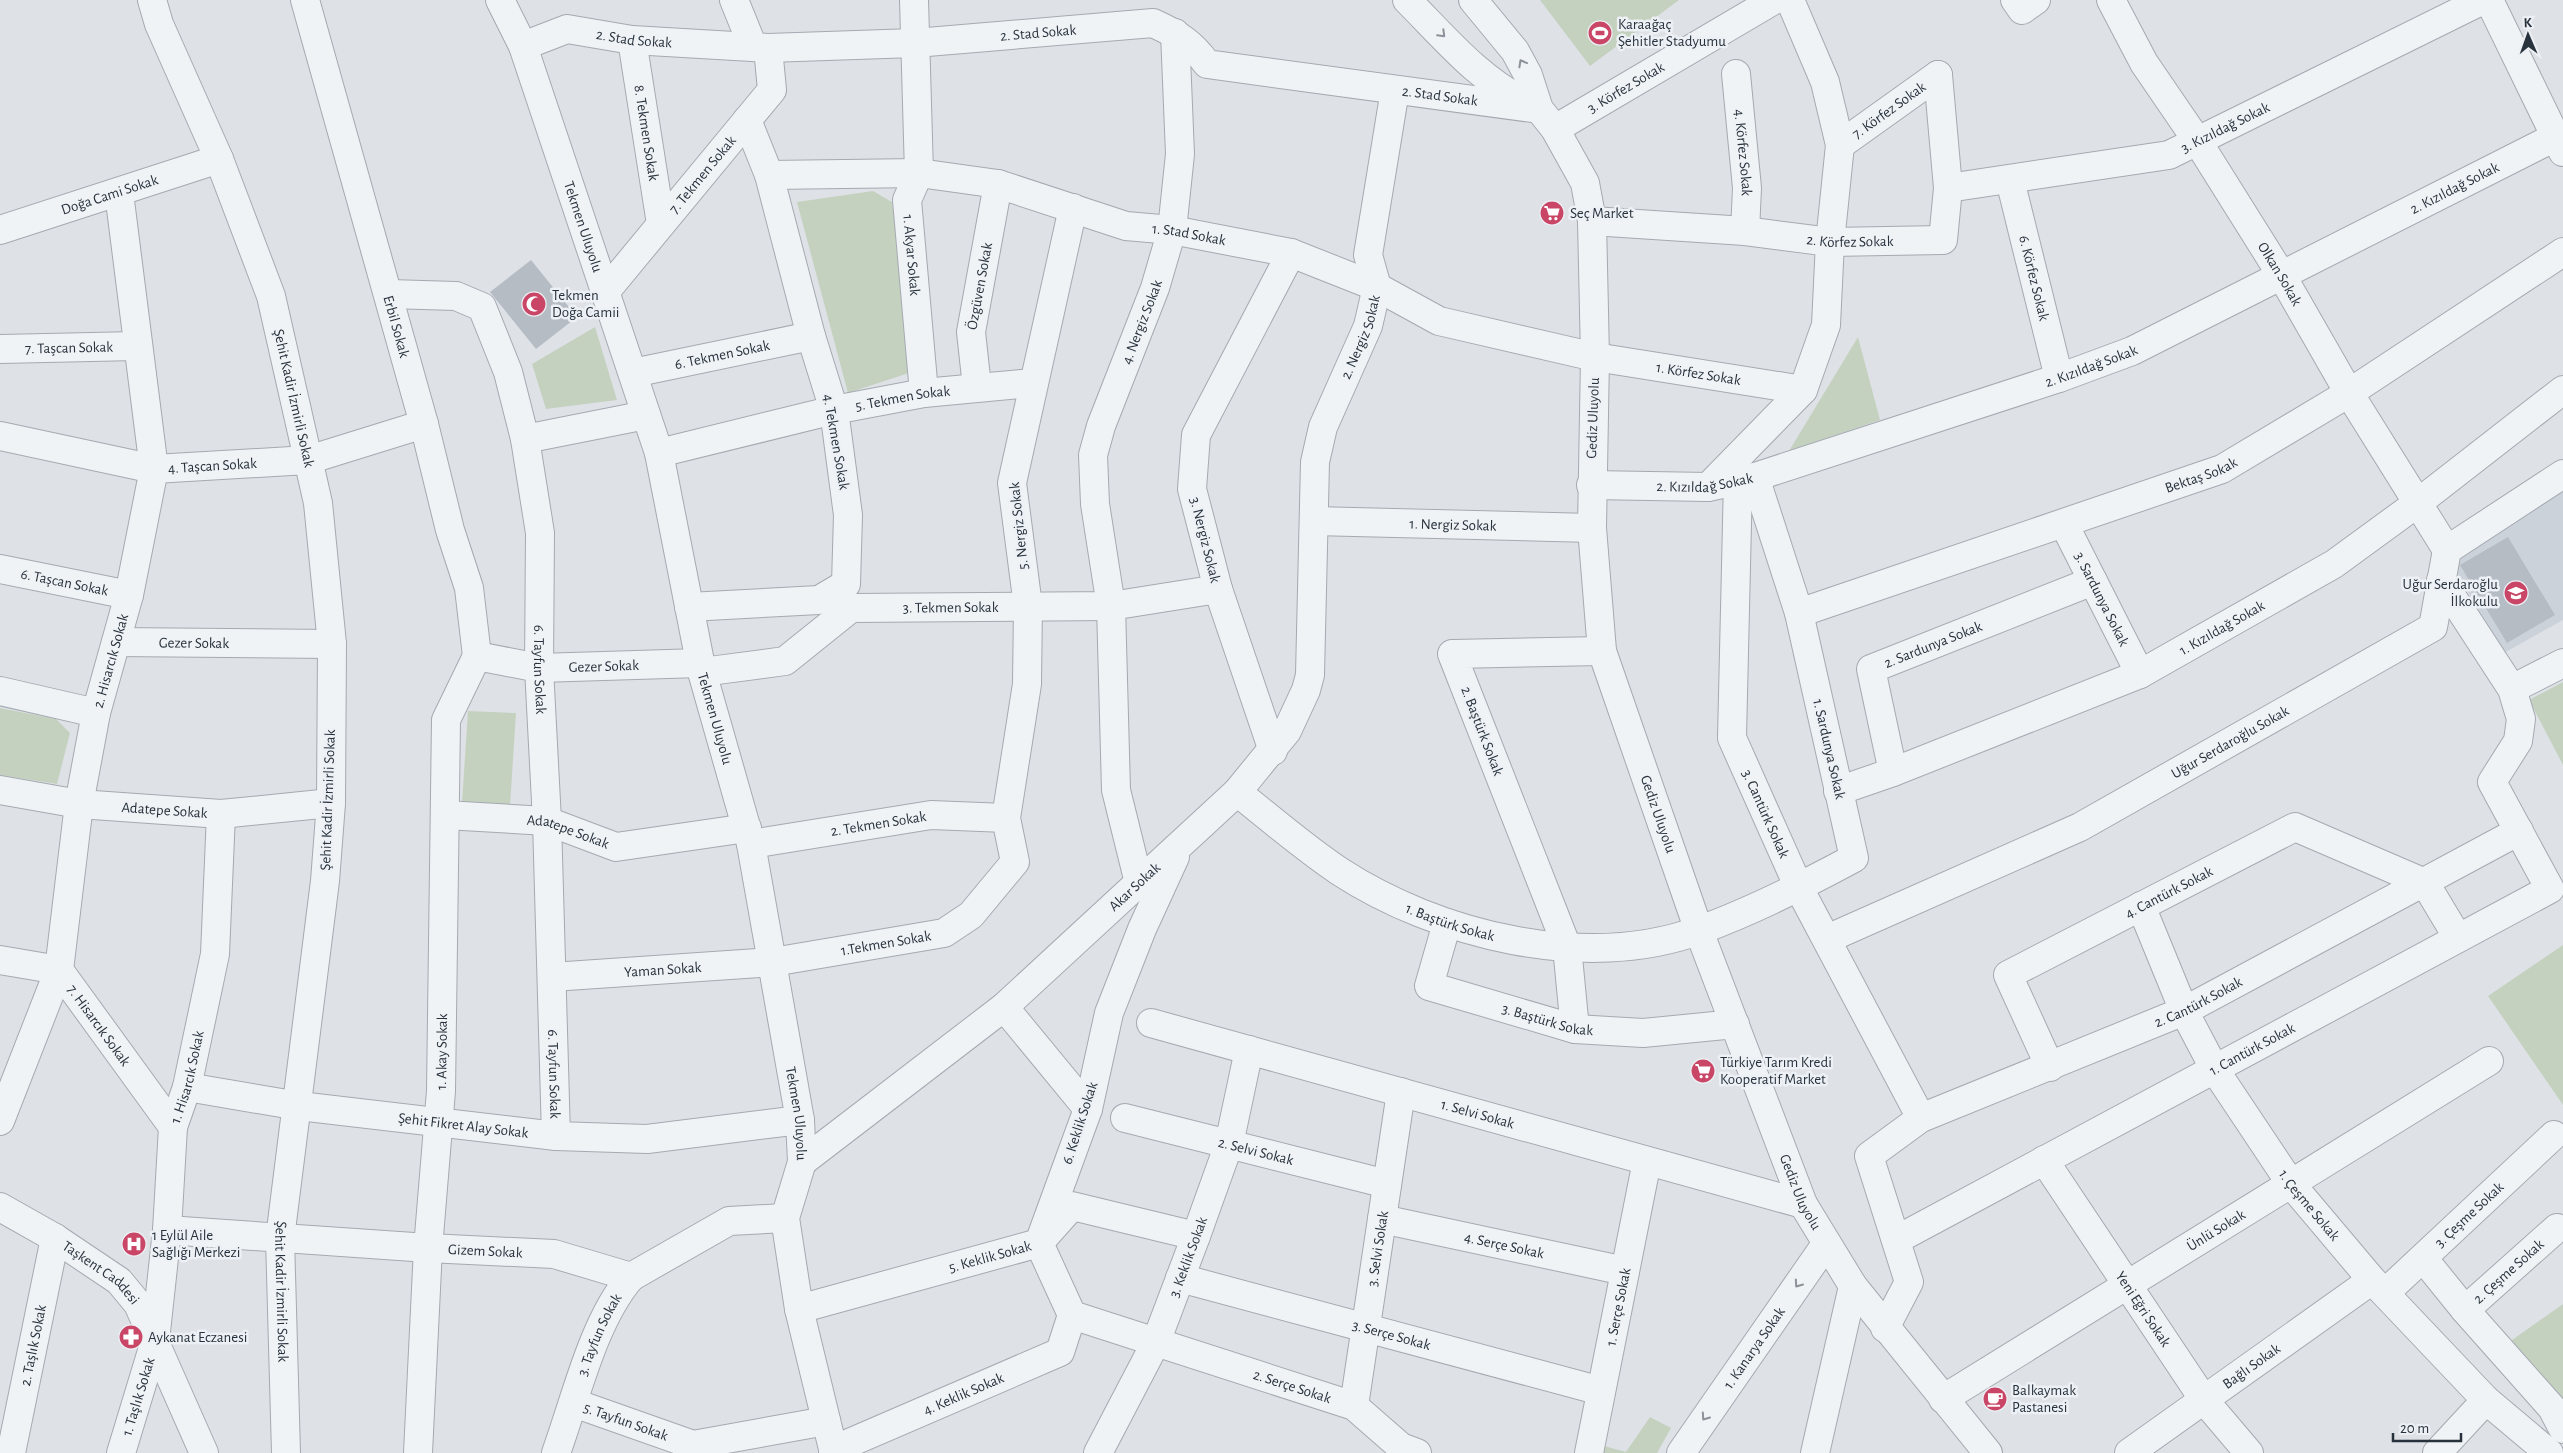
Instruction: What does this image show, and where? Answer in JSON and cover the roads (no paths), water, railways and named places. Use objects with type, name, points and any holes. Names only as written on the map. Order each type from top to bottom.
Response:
[{"type":"street","name":"Şehit Kadir İzmirli Sokak","points":[[152,0],[159,24],[219,159],[271,296],[318,503],[332,644],[331,803],[325,881],[299,1106],[280,1238],[286,1453]]},
{"type":"street","name":"Erbil Sokak","points":[[305,0],[389,294],[450,530],[470,588],[477,656]]},
{"type":"street","name":"Tekmen Uluyolu","points":[[500,0],[523,46],[659,453],[701,668],[749,836],[774,962],[800,1120],[802,1162],[785,1218],[798,1309],[833,1451]]},
{"type":"street","name":"7. Tekmen Sokak","points":[[606,292],[772,90],[760,48],[734,0]]},
{"type":"street","name":"1. Akyar Sokak","points":[[914,0],[919,173],[907,200],[924,393]]},
{"type":"street","points":[[1408,0],[1480,72],[1503,92],[1547,119]]},
{"type":"street","name":"Gediz Uluyolu","points":[[1473,0],[1515,51],[1528,75],[1547,119],[1585,183],[1592,221],[1595,357],[1591,485],[1592,528],[1602,651],[1699,931],[1803,1204],[1853,1286],[1885,1328],[1988,1453]]},
{"type":"street","name":"3. Körfez Sokak","points":[[1547,119],[1774,0]]},
{"type":"street","points":[[1708,487],[1803,390],[1826,325],[1830,242],[1840,145],[1825,82],[1790,0]]},
{"type":"street","name":"3. Kızıldağ Sokak","points":[[1948,188],[2169,155],[2483,0]]},
{"type":"street","points":[[2489,0],[2559,145]]},
{"type":"street","name":"Olkan Sokak","points":[[2114,1],[2144,63],[2198,142],[2282,276],[2349,393],[2419,502],[2447,550]]},
{"type":"street","name":"2. Stad Sokak","points":[[523,46],[567,29],[632,40],[760,48],[915,43],[1153,23],[1175,34],[1194,47],[1207,64],[1395,90],[1547,119]]},
{"type":"street","name":"4. Nergiz Sokak","points":[[1139,882],[1116,790],[1111,606],[1095,504],[1093,455],[1101,426],[1155,288],[1172,230],[1180,154],[1175,34]]},
{"type":"street","name":"8. Tekmen Sokak","points":[[632,40],[661,224]]},
{"type":"street","name":"4. Körfez Sokak","points":[[1736,74],[1747,188],[1745,231]]},
{"type":"street","name":"7. Körfez Sokak","points":[[1840,145],[1938,76]]},
{"type":"street","name":"2. Körfez Sokak","points":[[1592,221],[1745,231],[1830,242],[1943,240],[1948,188],[1938,76]]},
{"type":"street","name":"2. Nergiz Sokak","points":[[1314,521],[1315,462],[1323,427],[1368,326],[1377,287],[1368,255],[1395,90]]},
{"type":"street","name":"4. Tekmen Sokak","points":[[689,606],[819,600],[846,584],[848,515],[834,410],[811,336],[769,175],[747,120]]},
{"type":"street","name":"2. Kızıldağ Sokak","points":[[1591,485],[1708,487],[1746,478],[2059,378],[2132,351],[2282,276],[2559,145]]},
{"type":"street","name":"Doğa Cami Sokak","points":[[0,230],[119,193],[219,159]]},
{"type":"street","name":"1. Stad Sokak","points":[[769,175],[919,173],[998,184],[1126,226],[1172,230],[1291,253],[1377,287],[1439,321],[1595,357]]},
{"type":"street","name":"6. Körfez Sokak","points":[[2010,180],[2059,378]]},
{"type":"street","name":"Özgüven Sokak","points":[[977,387],[971,332],[998,184]]},
{"type":"street","name":"2. Hisarcık Sokak","points":[[0,1121],[59,970],[79,804],[96,713],[129,595],[154,469],[119,193]]},
{"type":"street","name":"5. Nergiz Sokak","points":[[1006,818],[1027,684],[1028,606],[1012,483],[1032,383],[1073,208]]},
{"type":"street","name":"Bektaş Sokak","points":[[1799,613],[2222,469],[2349,393],[2563,252]]},
{"type":"street","name":"3. Nergiz Sokak","points":[[1273,751],[1218,589],[1192,489],[1196,435],[1291,253]]},
{"type":"street","name":"6. Tayfun Sokak","points":[[389,294],[456,296],[482,307],[508,372],[525,439],[540,533],[539,668],[547,821],[556,1136]]},
{"type":"street","name":"6. Tekmen Sokak","points":[[633,373],[811,336]]},
{"type":"street","name":"7. Taşcan Sokak","points":[[0,349],[137,346]]},
{"type":"street","name":"1. Körfez Sokak","points":[[1595,357],[1803,390]]},
{"type":"street","name":"5. Tekmen Sokak","points":[[659,453],[834,410],[924,393],[1032,383]]},
{"type":"street","name":"1. Kızıldağ Sokak","points":[[1838,791],[1893,772],[2140,674],[2334,564],[2419,502],[2563,390]]},
{"type":"street","points":[[525,439],[646,414]]},
{"type":"street","name":"4. Taşcan Sokak","points":[[0,436],[154,469],[308,460],[424,424]]},
{"type":"street","points":[[2447,550],[2563,474]]},
{"type":"street","name":"1. Sardunya Sokak","points":[[1699,931],[1799,888],[1854,858],[1799,613],[1746,478]]},
{"type":"street","name":"3. Cantürk Sokak","points":[[1746,478],[1732,738],[1799,888],[1921,1118]]},
{"type":"street","name":"1. Nergiz Sokak","points":[[1314,521],[1592,528]]},
{"type":"street","name":"Akar Sokak","points":[[802,1162],[1004,1007],[1237,792],[1273,751],[1287,731],[1298,709],[1310,675],[1314,521]]},
{"type":"street","name":"3. Sardunya Sokak","points":[[2064,524],[2140,674]]},
{"type":"street","name":"Uğur Serdaroğlu Sokak","points":[[1827,940],[2080,827],[2433,627],[2447,550]]},
{"type":"street","name":"6. Taşcan Sokak","points":[[0,569],[129,595]]},
{"type":"street","points":[[2441,580],[2512,689],[2521,719],[2518,741],[2492,782],[2519,831]]},
{"type":"street","name":"2. Sardunya Sokak","points":[[1893,772],[1872,669],[2093,581]]},
{"type":"street","name":"3. Tekmen Sokak","points":[[701,668],[785,661],[851,608],[1111,606],[1218,589]]},
{"type":"street","name":"Gezer Sokak","points":[[116,642],[332,644]]},
{"type":"street","name":"2. Baştürk Sokak","points":[[1567,947],[1452,654],[1602,651]]},
{"type":"street","name":"Gezer Sokak","points":[[477,656],[539,668],[701,668]]},
{"type":"street","name":"1. Akay Sokak","points":[[418,1453],[428,1248],[441,1091],[446,720],[477,656]]},
{"type":"street","points":[[2512,689],[2563,663]]},
{"type":"street","points":[[0,691],[96,713]]},
{"type":"street","name":"Adatepe Sokak","points":[[0,790],[79,804],[220,814],[331,803]]},
{"type":"street","name":"1. Baştürk Sokak","points":[[1237,792],[1338,870],[1397,905],[1447,923],[1524,941],[1567,947],[1615,948],[1658,941],[1699,931]]},
{"type":"street","name":"1. Hisarcık Sokak","points":[[155,1341],[167,1230],[173,1127],[187,1087],[215,954],[220,814]]},
{"type":"street","name":"Adatepe Sokak","points":[[445,815],[547,821],[616,847],[749,836]]},
{"type":"street","name":"2. Tekmen Sokak","points":[[749,836],[931,815],[1006,818]]},
{"type":"street","name":"1.Tekmen Sokak","points":[[774,962],[944,933],[971,915],[1015,862],[1006,818]]},
{"type":"street","name":"4. Cantürk Sokak","points":[[2050,1067],[2008,975],[2295,827],[2425,883]]},
{"type":"street","name":"2. Cantürk Sokak","points":[[1896,1240],[1869,1156],[1921,1118],[2184,1011],[2519,831]]},
{"type":"street","name":"1. Cantürk Sokak","points":[[1896,1240],[2216,1070],[2550,889],[2519,831]]},
{"type":"street","name":"6. Keklik Sokak","points":[[1039,1243],[1088,1109],[1109,1013],[1142,929],[1180,846]]},
{"type":"street","points":[[2425,883],[2458,938]]},
{"type":"street","name":"1. Çeşme Sokak","points":[[2141,906],[2184,1011],[2216,1070],[2291,1184],[2378,1287],[2486,1400],[2549,1453]]},
{"type":"street","name":"3. Baştürk Sokak","points":[[1447,923],[1429,986],[1575,1029],[1643,1033],[1735,1024]]},
{"type":"street","points":[[1567,947],[1575,1029]]},
{"type":"street","name":"7. Hisarcık Sokak","points":[[0,960],[59,970],[173,1127]]},
{"type":"street","name":"Yaman Sokak","points":[[552,977],[774,962]]},
{"type":"street","points":[[1004,1007],[1088,1109]]},
{"type":"street","name":"1. Selvi Sokak","points":[[1151,1023],[1803,1204]]},
{"type":"street","name":"3. Keklik Sokak","points":[[1106,1451],[1156,1342],[1230,1144],[1249,1050]]},
{"type":"street","name":"Ünlü Sokak","points":[[1943,1399],[2489,1062]]},
{"type":"street","name":"Şehit Fikret Alay Sokak","points":[[187,1087],[299,1106],[556,1136],[647,1139],[800,1120]]},
{"type":"street","name":"3. Selvi Sokak","points":[[1354,1406],[1401,1092]]},
{"type":"street","name":"2. Selvi Sokak","points":[[1125,1118],[1388,1184]]},
{"type":"street","name":"3. Çeşme Sokak","points":[[2378,1287],[2423,1258],[2554,1135]]},
{"type":"street","name":"Yeni Eğri Sokak","points":[[2044,1160],[2204,1400],[2249,1453]]},
{"type":"street","name":"1. Serçe Sokak","points":[[1589,1453],[1647,1161]]},
{"type":"street","name":"5. Keklik Sokak","points":[[798,1309],[1039,1243],[1072,1206],[1196,1236]]},
{"type":"street","name":"Taşkent Caddesi","points":[[0,1207],[56,1238],[119,1282],[138,1304],[204,1453]]},
{"type":"street","points":[[631,1277],[729,1221],[785,1218]]},
{"type":"street","name":"4. Serçe Sokak","points":[[1382,1219],[1625,1271]]},
{"type":"street","name":"2. Çeşme Sokak","points":[[2423,1258],[2466,1310],[2557,1228]]},
{"type":"street","name":"Gizem Sokak","points":[[167,1230],[428,1248],[554,1254],[631,1277]]},
{"type":"street","name":"2. Taşlık Sokak","points":[[11,1453],[56,1238]]},
{"type":"street","points":[[1885,1328],[1909,1282],[1896,1240]]},
{"type":"street","points":[[1039,1243],[1072,1315],[1156,1342]]},
{"type":"street","name":"1. Kanarya Sokak","points":[[1681,1453],[1826,1244]]},
{"type":"street","name":"3. Tayfun Sokak","points":[[556,1453],[599,1330],[618,1292],[631,1277]]},
{"type":"street","name":"3. Serçe Sokak","points":[[1180,1278],[1601,1391]]},
{"type":"street","points":[[1815,1453],[1853,1286]]},
{"type":"street","name":"Bağlı Sokak","points":[[2129,1453],[2204,1400],[2378,1287]]},
{"type":"street","points":[[2466,1310],[2552,1408],[2563,1429]]},
{"type":"street","name":"4. Keklik Sokak","points":[[833,1451],[1060,1352],[1072,1315]]},
{"type":"street","name":"1. Taşlık Sokak","points":[[122,1453],[155,1341]]},
{"type":"street","name":"2. Serçe Sokak","points":[[1156,1342],[1354,1406],[1400,1447],[1417,1453]]},
{"type":"street","points":[[2437,1453],[2486,1400]]},
{"type":"street","name":"5. Tayfun Sokak","points":[[574,1403],[694,1449],[826,1421]]},
{"type":"place","name":"Karaağaç Şehitler Stadyumu","points":[[1600,33]]},
{"type":"place","name":"Seç Market","points":[[1552,213]]},
{"type":"place","name":"Tekmen Doğa Camii","points":[[534,304]]},
{"type":"place","name":"Uğur Serdaroğlu İlkokulu","points":[[2516,593]]},
{"type":"place","name":"Türkiye Tarım Kredi Kooperatif Market","points":[[1703,1071]]},
{"type":"place","name":"1 Eylül Aile Sağlığı Merkezi","points":[[134,1244]]},
{"type":"place","name":"Aykanat Eczanesi","points":[[131,1337]]},
{"type":"place","name":"Balkaymak Pastanesi","points":[[1995,1399]]}]
